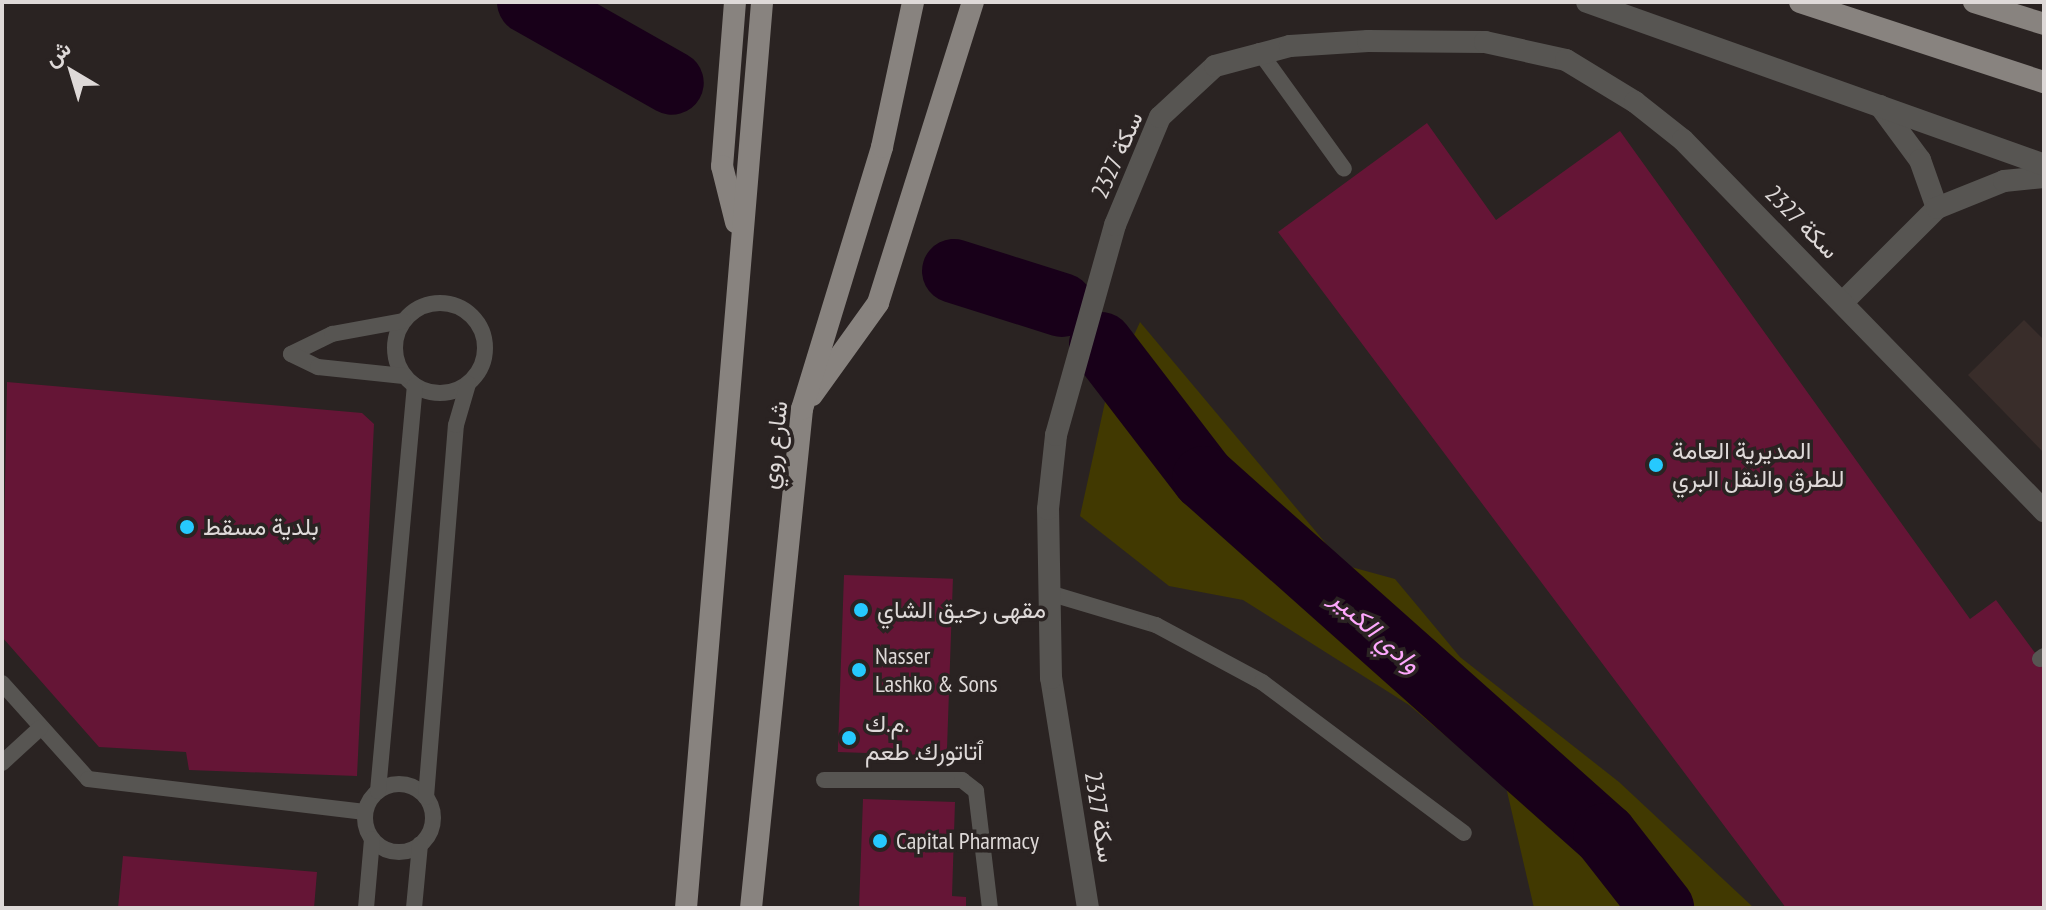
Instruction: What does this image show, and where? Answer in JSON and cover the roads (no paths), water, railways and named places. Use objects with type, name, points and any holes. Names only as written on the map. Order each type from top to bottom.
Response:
[{"type":"main road","points":[[735,2],[722,166],[741,240]]},
{"type":"main road","name":"شارع روي","points":[[686,908],[762,2]]},
{"type":"main road","name":"شارع روي","points":[[751,908],[802,409],[882,147],[913,2]]},
{"type":"main road","points":[[802,409],[878,303],[973,2]]},
{"type":"main road","points":[[1974,2],[2044,24]]},
{"type":"main road","points":[[1808,5],[2044,82]]},
{"type":"main road","points":[[674,908],[693,827]]},
{"type":"street","points":[[1587,2],[2044,165]]},
{"type":"street","name":"سكة 2327","points":[[1088,908],[1051,678],[1048,509],[1056,435],[1115,225],[1160,117],[1215,66],[1259,51],[1368,41],[1485,42],[1566,60],[1635,102],[1683,140],[1844,301],[2044,511]]},
{"type":"street","points":[[1880,106],[1920,160],[1937,208]]},
{"type":"street","points":[[1844,301],[1937,208],[2004,181],[2044,177]]},
{"type":"lane","points":[[1259,51],[1344,169]]},
{"type":"lane","points":[[414,908],[420,844],[432,827],[426,797],[456,425],[468,384],[484,358],[481,328],[472,315],[444,303],[428,304],[403,321],[332,334],[291,354],[318,367],[409,381],[441,394],[468,384]]},
{"type":"lane","points":[[366,908],[372,839],[365,812],[378,791],[409,381],[395,349],[403,321]]},
{"type":"lane","points":[[1049,593],[1156,625],[1262,682],[1464,833]]},
{"type":"lane","points":[[2,683],[88,779],[365,812]]},
{"type":"lane","points":[[2,763],[40,728]]},
{"type":"lane","points":[[824,780],[962,780],[976,791],[990,908]]},
{"type":"lane","points":[[378,791],[409,785],[426,797]]},
{"type":"lane","points":[[372,839],[390,851],[420,844]]},
{"type":"waterway","name":"وادي الكبير","points":[[529,2],[672,83]]},
{"type":"waterway","name":"وادي الكبير","points":[[954,271],[1062,305]]},
{"type":"waterway","name":"وادي الكبير","points":[[1101,344],[1204,478],[1605,835],[1662,908]]},
{"type":"place","name":"المديرية العامة للطرق والنقل البري","points":[[1656,465]]},
{"type":"place","name":"بلدية مسقط","points":[[187,527]]},
{"type":"place","name":"مقهى رحيق الشاي","points":[[861,610]]},
{"type":"place","name":"Nasser Lashko & Sons","points":[[859,670]]},
{"type":"place","name":"م.ك. ٱتاتورك. طعم","points":[[849,738]]},
{"type":"place","name":"Capital Pharmacy","points":[[880,841]]}]
